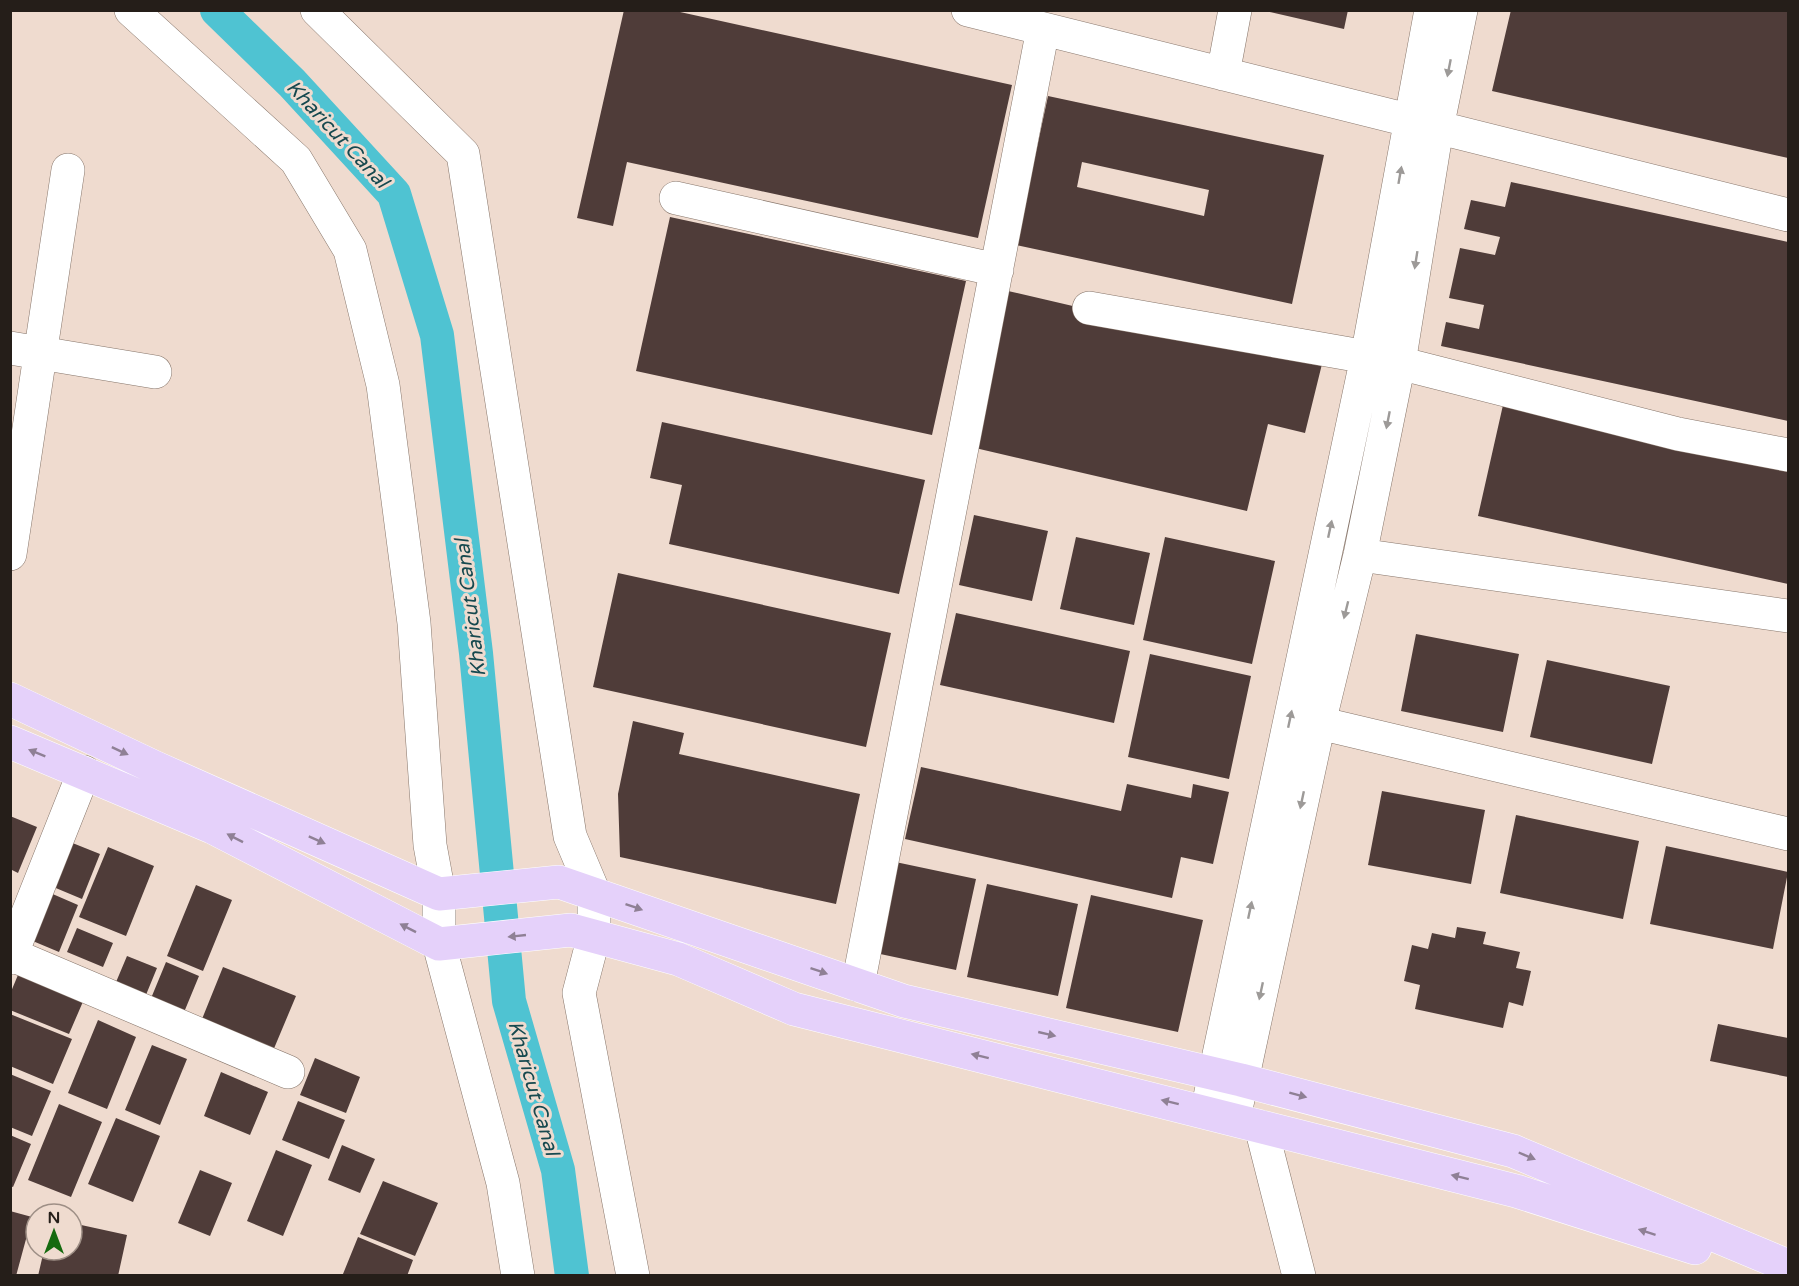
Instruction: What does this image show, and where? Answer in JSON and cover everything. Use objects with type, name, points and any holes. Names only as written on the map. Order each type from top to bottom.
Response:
[{"type":"main road","points":[[10,699],[154,767],[445,894],[559,882],[904,1001],[1228,1077],[1513,1151],[1788,1266]]},
{"type":"main road","points":[[10,742],[212,827],[450,943],[583,933],[678,958],[794,1009],[1516,1191],[1783,1275]]},
{"type":"street","points":[[131,10],[296,160],[350,250],[385,397],[414,623],[430,845],[445,894],[450,943],[503,1183],[518,1275]]},
{"type":"street","points":[[317,10],[463,154],[570,836],[594,893],[583,933],[579,993],[633,1275]]},
{"type":"street","points":[[968,10],[1065,26],[1223,74],[1788,216]]},
{"type":"street","points":[[1223,74],[1235,10]]},
{"type":"street","points":[[1228,1077],[1360,555],[1399,363],[1424,124],[1431,10]]},
{"type":"street","points":[[1299,1275],[1234,1119],[1228,1077],[1366,357],[1424,124],[1461,10]]},
{"type":"street","points":[[858,985],[997,270],[1065,26]]},
{"type":"street","points":[[10,554],[26,350],[68,170]]},
{"type":"street","points":[[676,198],[997,270]]},
{"type":"street","points":[[1089,308],[1366,357]]},
{"type":"street","points":[[26,350],[155,372]]},
{"type":"street","points":[[1399,363],[1677,434],[1788,455]]},
{"type":"street","points":[[1360,555],[1788,616]]},
{"type":"street","points":[[1318,723],[1788,834]]},
{"type":"street","points":[[84,772],[11,955],[288,1072]]},
{"type":"building","points":[[624,10],[671,10],[1012,85],[978,238],[627,162],[613,226],[577,218]]},
{"type":"building","points":[[1261,10],[1348,10],[1344,29]]},
{"type":"building","points":[[1511,10],[1788,10],[1788,158],[1492,91]]},
{"type":"building","points":[[1048,96],[1324,155],[1292,304],[1016,245]],"holes":[[[1082,162],[1209,190],[1204,216],[1077,187]]]},
{"type":"building","points":[[1511,182],[1788,242],[1788,421],[1441,346],[1446,322],[1479,329],[1484,305],[1449,298],[1460,248],[1495,255],[1500,237],[1464,229],[1471,200],[1505,207]]},
{"type":"building","points":[[670,217],[966,281],[932,435],[636,371]]},
{"type":"building","points":[[1008,291],[1322,364],[1305,433],[1268,424],[1247,511],[971,447]]},
{"type":"building","points":[[1503,405],[1788,467],[1788,584],[1478,516]]},
{"type":"building","points":[[662,422],[925,480],[899,594],[669,544],[682,485],[650,478]]},
{"type":"building","points":[[974,515],[1048,531],[1032,601],[959,585]]},
{"type":"building","points":[[1076,537],[1150,553],[1134,625],[1060,609]]},
{"type":"building","points":[[1165,537],[1275,561],[1252,664],[1143,640]]},
{"type":"building","points":[[618,573],[891,633],[866,747],[593,687]]},
{"type":"building","points":[[956,613],[1130,651],[1114,723],[940,685]]},
{"type":"building","points":[[1416,634],[1519,654],[1503,732],[1401,711]]},
{"type":"building","points":[[1150,654],[1251,676],[1229,779],[1128,757]]},
{"type":"building","points":[[1547,660],[1670,686],[1652,764],[1530,737]]},
{"type":"building","points":[[633,721],[684,733],[679,754],[860,794],[836,904],[620,857],[618,794]]},
{"type":"building","points":[[921,767],[1121,811],[1127,784],[1191,798],[1193,784],[1229,792],[1213,864],[1181,857],[1172,898],[905,839]]},
{"type":"building","points":[[1382,791],[1485,810],[1471,884],[1368,865]]},
{"type":"building","points":[[1516,815],[1639,841],[1623,919],[1500,893]]},
{"type":"building","points":[[10,816],[37,827],[18,873],[10,869]]},
{"type":"building","points":[[70,842],[100,854],[82,899],[51,886]]},
{"type":"building","points":[[1666,846],[1788,872],[1773,949],[1650,924]]},
{"type":"building","points":[[108,847],[154,866],[126,936],[79,917]]},
{"type":"building","points":[[886,860],[976,879],[956,970],[866,951]]},
{"type":"building","points":[[987,884],[1078,904],[1058,996],[967,977]]},
{"type":"building","points":[[196,885],[232,900],[203,971],[167,956]]},
{"type":"building","points":[[48,892],[78,905],[59,952],[28,939]]},
{"type":"building","points":[[1091,895],[1203,920],[1178,1032],[1066,1008]]},
{"type":"building","points":[[1457,927],[1486,932],[1483,944],[1520,952],[1516,968],[1531,971],[1523,1006],[1509,1002],[1503,1028],[1415,1009],[1420,985],[1404,981],[1412,945],[1428,949],[1432,933],[1455,938]]},
{"type":"building","points":[[77,928],[113,943],[103,967],[67,952]]},
{"type":"building","points":[[127,956],[157,968],[141,1007],[111,994]]},
{"type":"building","points":[[166,962],[199,976],[180,1022],[147,1008]]},
{"type":"building","points":[[23,963],[88,990],[69,1034],[10,1010],[10,994]]},
{"type":"building","points":[[223,967],[296,996],[270,1058],[198,1029]]},
{"type":"building","points":[[10,1014],[72,1039],[53,1084],[10,1066]]},
{"type":"building","points":[[98,1020],[136,1037],[107,1109],[68,1093]]},
{"type":"building","points":[[1718,1024],[1788,1038],[1788,1077],[1710,1061]]},
{"type":"building","points":[[152,1045],[187,1059],[160,1125],[125,1110]]},
{"type":"building","points":[[315,1058],[360,1077],[346,1113],[300,1095]]},
{"type":"building","points":[[221,1072],[268,1092],[250,1135],[204,1116]]},
{"type":"building","points":[[10,1074],[51,1091],[32,1136],[10,1127]]},
{"type":"building","points":[[298,1101],[345,1120],[329,1159],[282,1140]]},
{"type":"building","points":[[59,1104],[102,1122],[71,1197],[28,1180]]},
{"type":"building","points":[[116,1118],[160,1136],[133,1202],[88,1184]]},
{"type":"building","points":[[10,1135],[31,1144],[13,1187],[10,1186]]},
{"type":"building","points":[[342,1145],[375,1159],[360,1193],[328,1180]]},
{"type":"building","points":[[276,1150],[312,1165],[283,1236],[247,1221]]},
{"type":"building","points":[[200,1170],[232,1183],[210,1236],[178,1223]]},
{"type":"building","points":[[383,1181],[438,1203],[415,1256],[360,1234]]},
{"type":"building","points":[[10,1211],[24,1215],[24,1246],[16,1276],[10,1276]]},
{"type":"building","points":[[84,1226],[127,1235],[118,1276],[38,1276],[41,1262],[84,1262]]},
{"type":"building","points":[[358,1237],[413,1260],[407,1276],[343,1274]]},
{"type":"waterway","name":"Kharicut Canal","points":[[217,10],[292,83],[394,194],[437,335],[476,653],[509,1001],[558,1170],[572,1276]]}]
